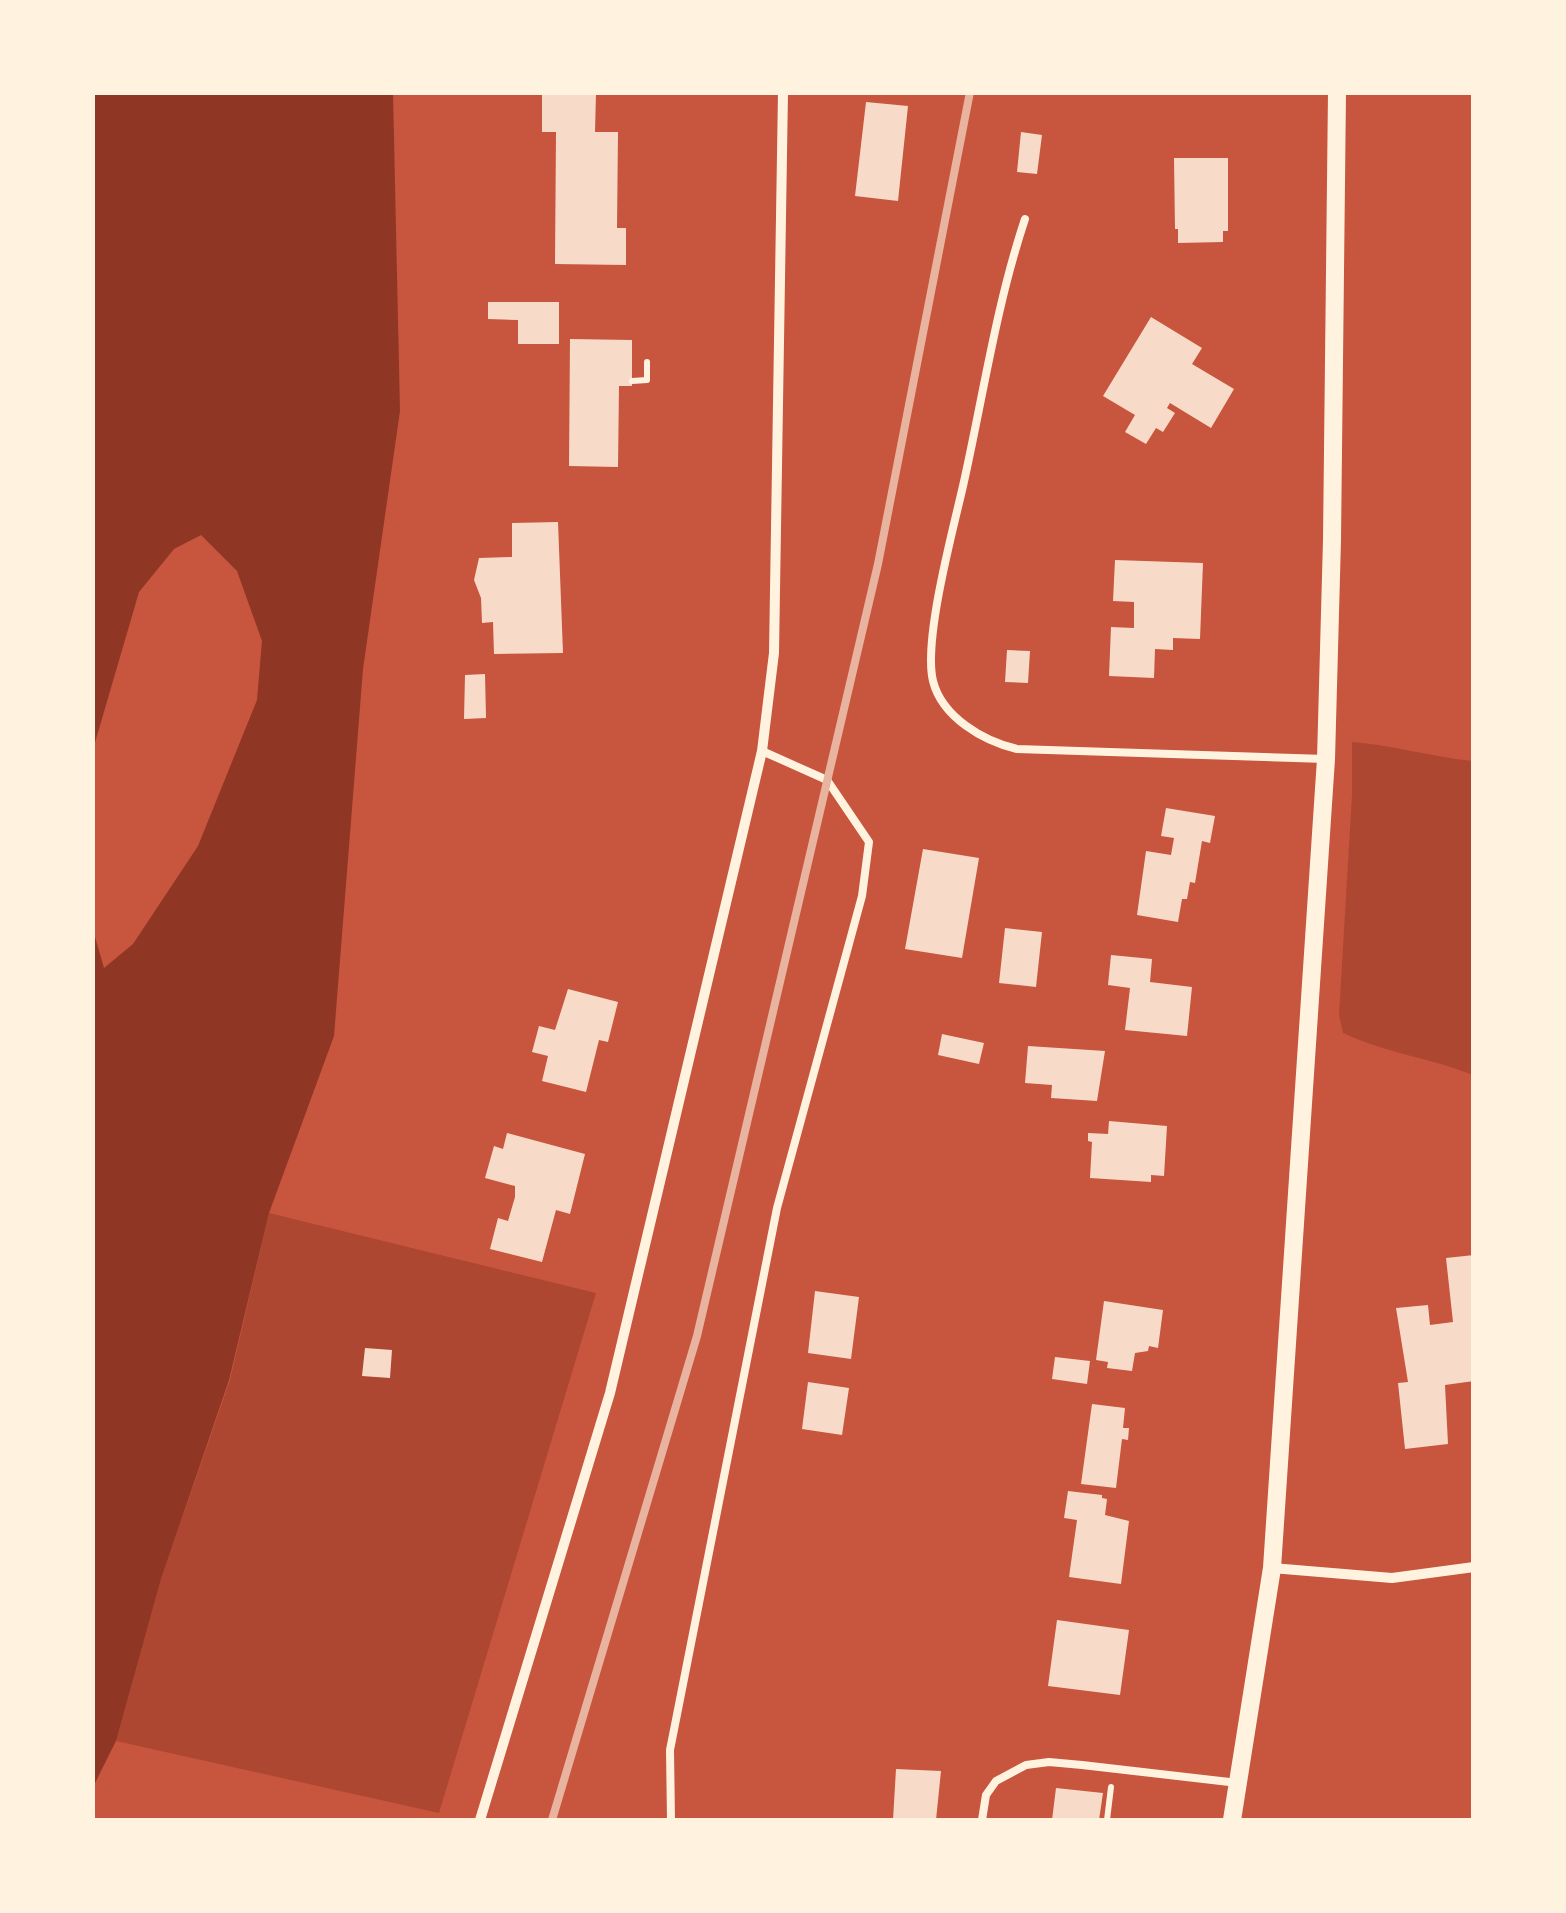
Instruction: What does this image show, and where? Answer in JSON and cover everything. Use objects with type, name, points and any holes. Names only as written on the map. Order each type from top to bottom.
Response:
[{"type":"street","points":[[480,1820],[610,1392],[762,751],[774,653],[783,92]]},
{"type":"street","points":[[1232,1820],[1272,1568],[1326,759],[1336,92]]},
{"type":"street","points":[[1272,1568],[1392,1578],[1474,1566]]},
{"type":"lane","points":[[1025,219],[1006,276],[944,571],[931,654],[932,679],[940,700],[953,716],[993,743],[1017,749],[1326,759]]},
{"type":"lane","points":[[671,1820],[670,1750],[777,1208],[862,896],[869,842],[827,780],[762,751]]},
{"type":"lane","points":[[982,1820],[986,1796],[996,1781],[1026,1765],[1049,1762],[1238,1783]]},
{"type":"path","points":[[632,381],[647,380],[647,362]]},
{"type":"path","points":[[1107,1820],[1114,1768]]},
{"type":"shaded area","points":[[93,92],[393,93],[400,411],[363,669],[334,1036],[269,1213],[229,1380],[161,1579],[116,1741],[93,1787],[93,930],[104,968],[133,944],[198,846],[257,700],[262,641],[237,571],[201,535],[174,549],[139,592],[94,746],[93,775]]},
{"type":"shaded area","points":[[1352,742],[1473,761],[1473,1075],[1343,1033],[1339,1015]]},
{"type":"shaded area","points":[[269,1213],[596,1293],[439,1813],[116,1741],[161,1579],[230,1380]]},
{"type":"building","points":[[542,93],[596,93],[595,132],[618,132],[617,228],[626,228],[626,265],[555,264],[556,132],[542,132]]},
{"type":"building","points":[[866,102],[908,106],[898,201],[855,196]]},
{"type":"building","points":[[1021,132],[1042,135],[1037,174],[1017,172]]},
{"type":"building","points":[[1174,158],[1228,158],[1228,231],[1223,231],[1223,242],[1178,243]]},
{"type":"building","points":[[488,302],[559,302],[559,344],[518,344],[518,320],[488,319]]},
{"type":"building","points":[[1151,317],[1202,348],[1192,364],[1234,389],[1211,428],[1170,403],[1167,408],[1175,413],[1163,432],[1156,428],[1146,444],[1125,432],[1135,415],[1103,396]]},
{"type":"building","points":[[570,339],[632,340],[632,386],[619,386],[618,467],[569,466]]},
{"type":"building","points":[[558,522],[563,653],[494,654],[493,622],[482,623],[481,598],[474,580],[479,558],[512,557],[512,523]]},
{"type":"building","points":[[1115,560],[1203,563],[1200,639],[1173,638],[1173,650],[1155,649],[1154,678],[1109,676],[1111,627],[1134,628],[1134,602],[1113,601]]},
{"type":"building","points":[[1007,650],[1030,651],[1028,683],[1005,682]]},
{"type":"building","points":[[485,674],[486,718],[464,719],[465,675]]},
{"type":"building","points":[[1166,808],[1215,816],[1210,843],[1202,841],[1195,883],[1190,882],[1187,899],[1182,899],[1178,922],[1137,915],[1146,851],[1171,855],[1174,838],[1161,836]]},
{"type":"building","points":[[923,849],[979,858],[962,958],[905,949]]},
{"type":"building","points":[[1005,928],[1042,932],[1036,987],[999,983]]},
{"type":"building","points":[[1111,955],[1152,959],[1150,982],[1192,987],[1187,1036],[1125,1030],[1130,988],[1108,985]]},
{"type":"building","points":[[568,989],[618,1002],[608,1042],[599,1040],[586,1092],[542,1081],[548,1056],[532,1052],[539,1026],[555,1030]]},
{"type":"building","points":[[942,1034],[984,1043],[979,1064],[938,1055]]},
{"type":"building","points":[[1028,1046],[1105,1051],[1097,1101],[1051,1098],[1052,1085],[1025,1083]]},
{"type":"building","points":[[1109,1121],[1167,1126],[1164,1176],[1151,1175],[1151,1182],[1090,1178],[1092,1142],[1088,1141],[1088,1133],[1108,1134]]},
{"type":"building","points":[[507,1133],[585,1154],[570,1214],[556,1210],[542,1262],[490,1249],[498,1218],[508,1221],[515,1197],[515,1186],[485,1178],[494,1146],[503,1149]]},
{"type":"building","points":[[1474,1255],[1474,1381],[1445,1385],[1448,1444],[1405,1449],[1398,1383],[1408,1382],[1396,1308],[1428,1305],[1430,1325],[1453,1322],[1446,1258]]},
{"type":"building","points":[[815,1291],[859,1297],[851,1359],[808,1353]]},
{"type":"building","points":[[1104,1301],[1163,1310],[1158,1348],[1149,1346],[1148,1351],[1135,1353],[1132,1371],[1107,1368],[1108,1362],[1096,1360]]},
{"type":"building","points":[[365,1348],[392,1350],[390,1378],[362,1376]]},
{"type":"building","points":[[1055,1357],[1090,1361],[1087,1384],[1052,1379]]},
{"type":"building","points":[[808,1382],[849,1388],[842,1435],[802,1429]]},
{"type":"building","points":[[1092,1404],[1125,1408],[1123,1428],[1129,1428],[1128,1440],[1122,1439],[1116,1488],[1081,1484]]},
{"type":"building","points":[[1068,1491],[1102,1495],[1107,1499],[1105,1515],[1129,1521],[1121,1584],[1069,1577],[1077,1520],[1064,1518]]},
{"type":"building","points":[[1057,1620],[1129,1630],[1120,1695],[1048,1686]]},
{"type":"building","points":[[896,1769],[941,1771],[936,1820],[893,1820]]},
{"type":"building","points":[[1056,1788],[1103,1793],[1099,1820],[1052,1820]]},
{"type":"railway","points":[[552,1820],[697,1336],[878,564],[970,92]]}]
